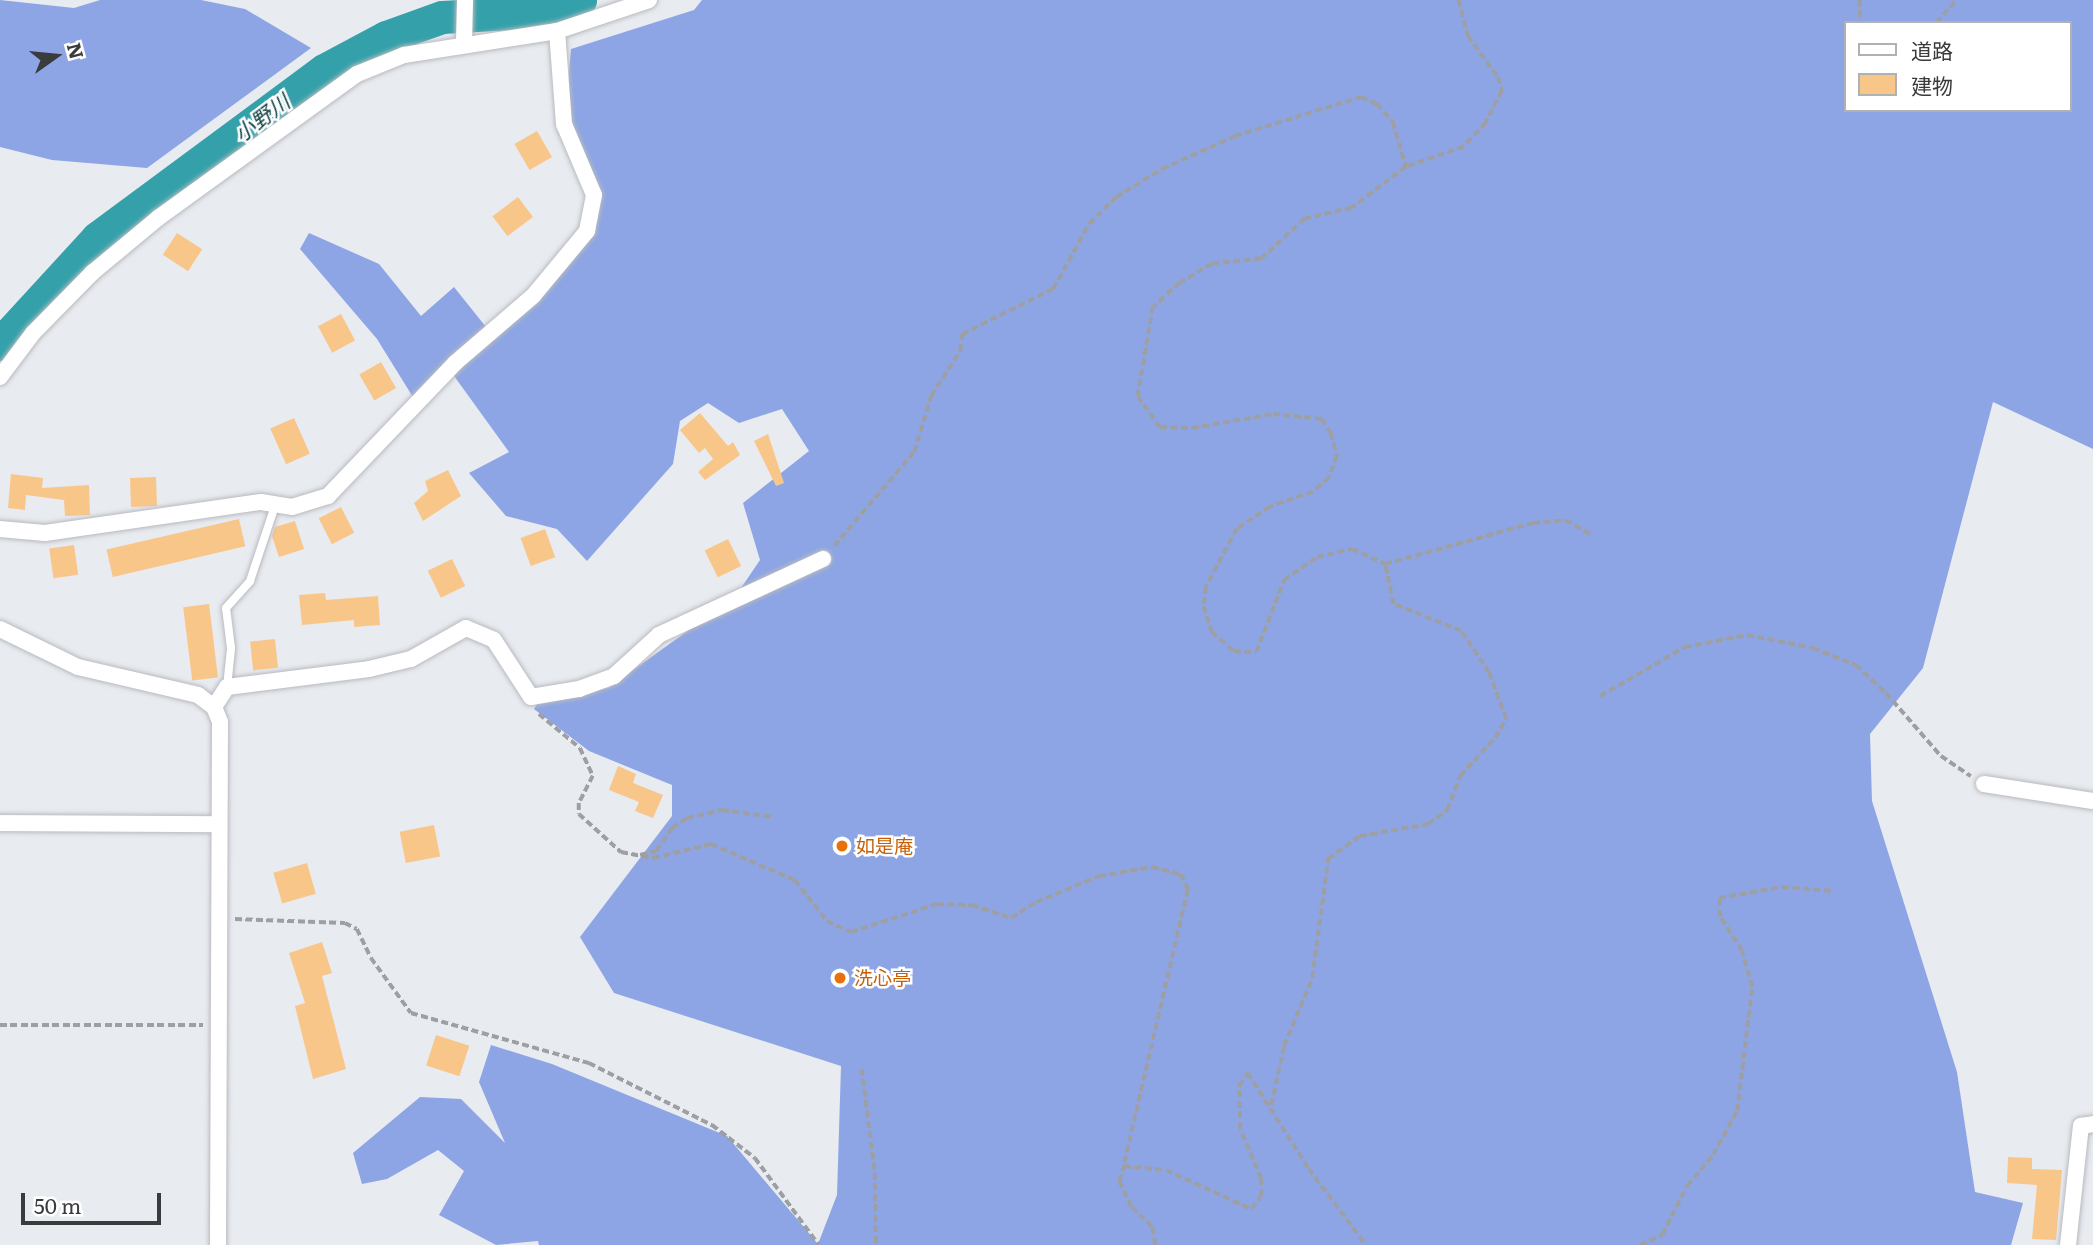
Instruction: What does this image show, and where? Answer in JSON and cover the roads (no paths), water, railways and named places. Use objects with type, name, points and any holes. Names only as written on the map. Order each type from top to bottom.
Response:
[{"type":"street","points":[[464,0],[464,42]]},
{"type":"street","points":[[0,377],[33,332],[93,272],[158,218],[357,74],[404,55],[464,42],[557,31],[649,0]]},
{"type":"street","points":[[0,530],[45,533],[261,502],[292,507],[328,496],[455,363],[533,296],[587,231],[594,195],[564,124],[557,31]]},
{"type":"street","points":[[214,706],[227,687],[369,669],[411,660],[466,628],[494,640],[531,697],[579,689],[614,676],[659,635],[823,559]]},
{"type":"street","points":[[0,629],[78,667],[198,695],[214,706],[220,722],[216,918],[218,1245]]},
{"type":"street","points":[[1984,784],[2093,801]]},
{"type":"street","points":[[0,823],[218,824]]},
{"type":"street","points":[[2068,1245],[2081,1126],[2093,1124]]},
{"type":"lane","points":[[227,687],[231,648],[226,608],[250,581],[275,506]]},
{"type":"waterway","name":"小野川","points":[[0,344],[97,238],[324,70],[386,37],[442,17],[550,11],[580,0]]},
{"type":"place","name":"如是庵","points":[[842,846]]},
{"type":"place","name":"洗心亭","points":[[840,978]]}]
